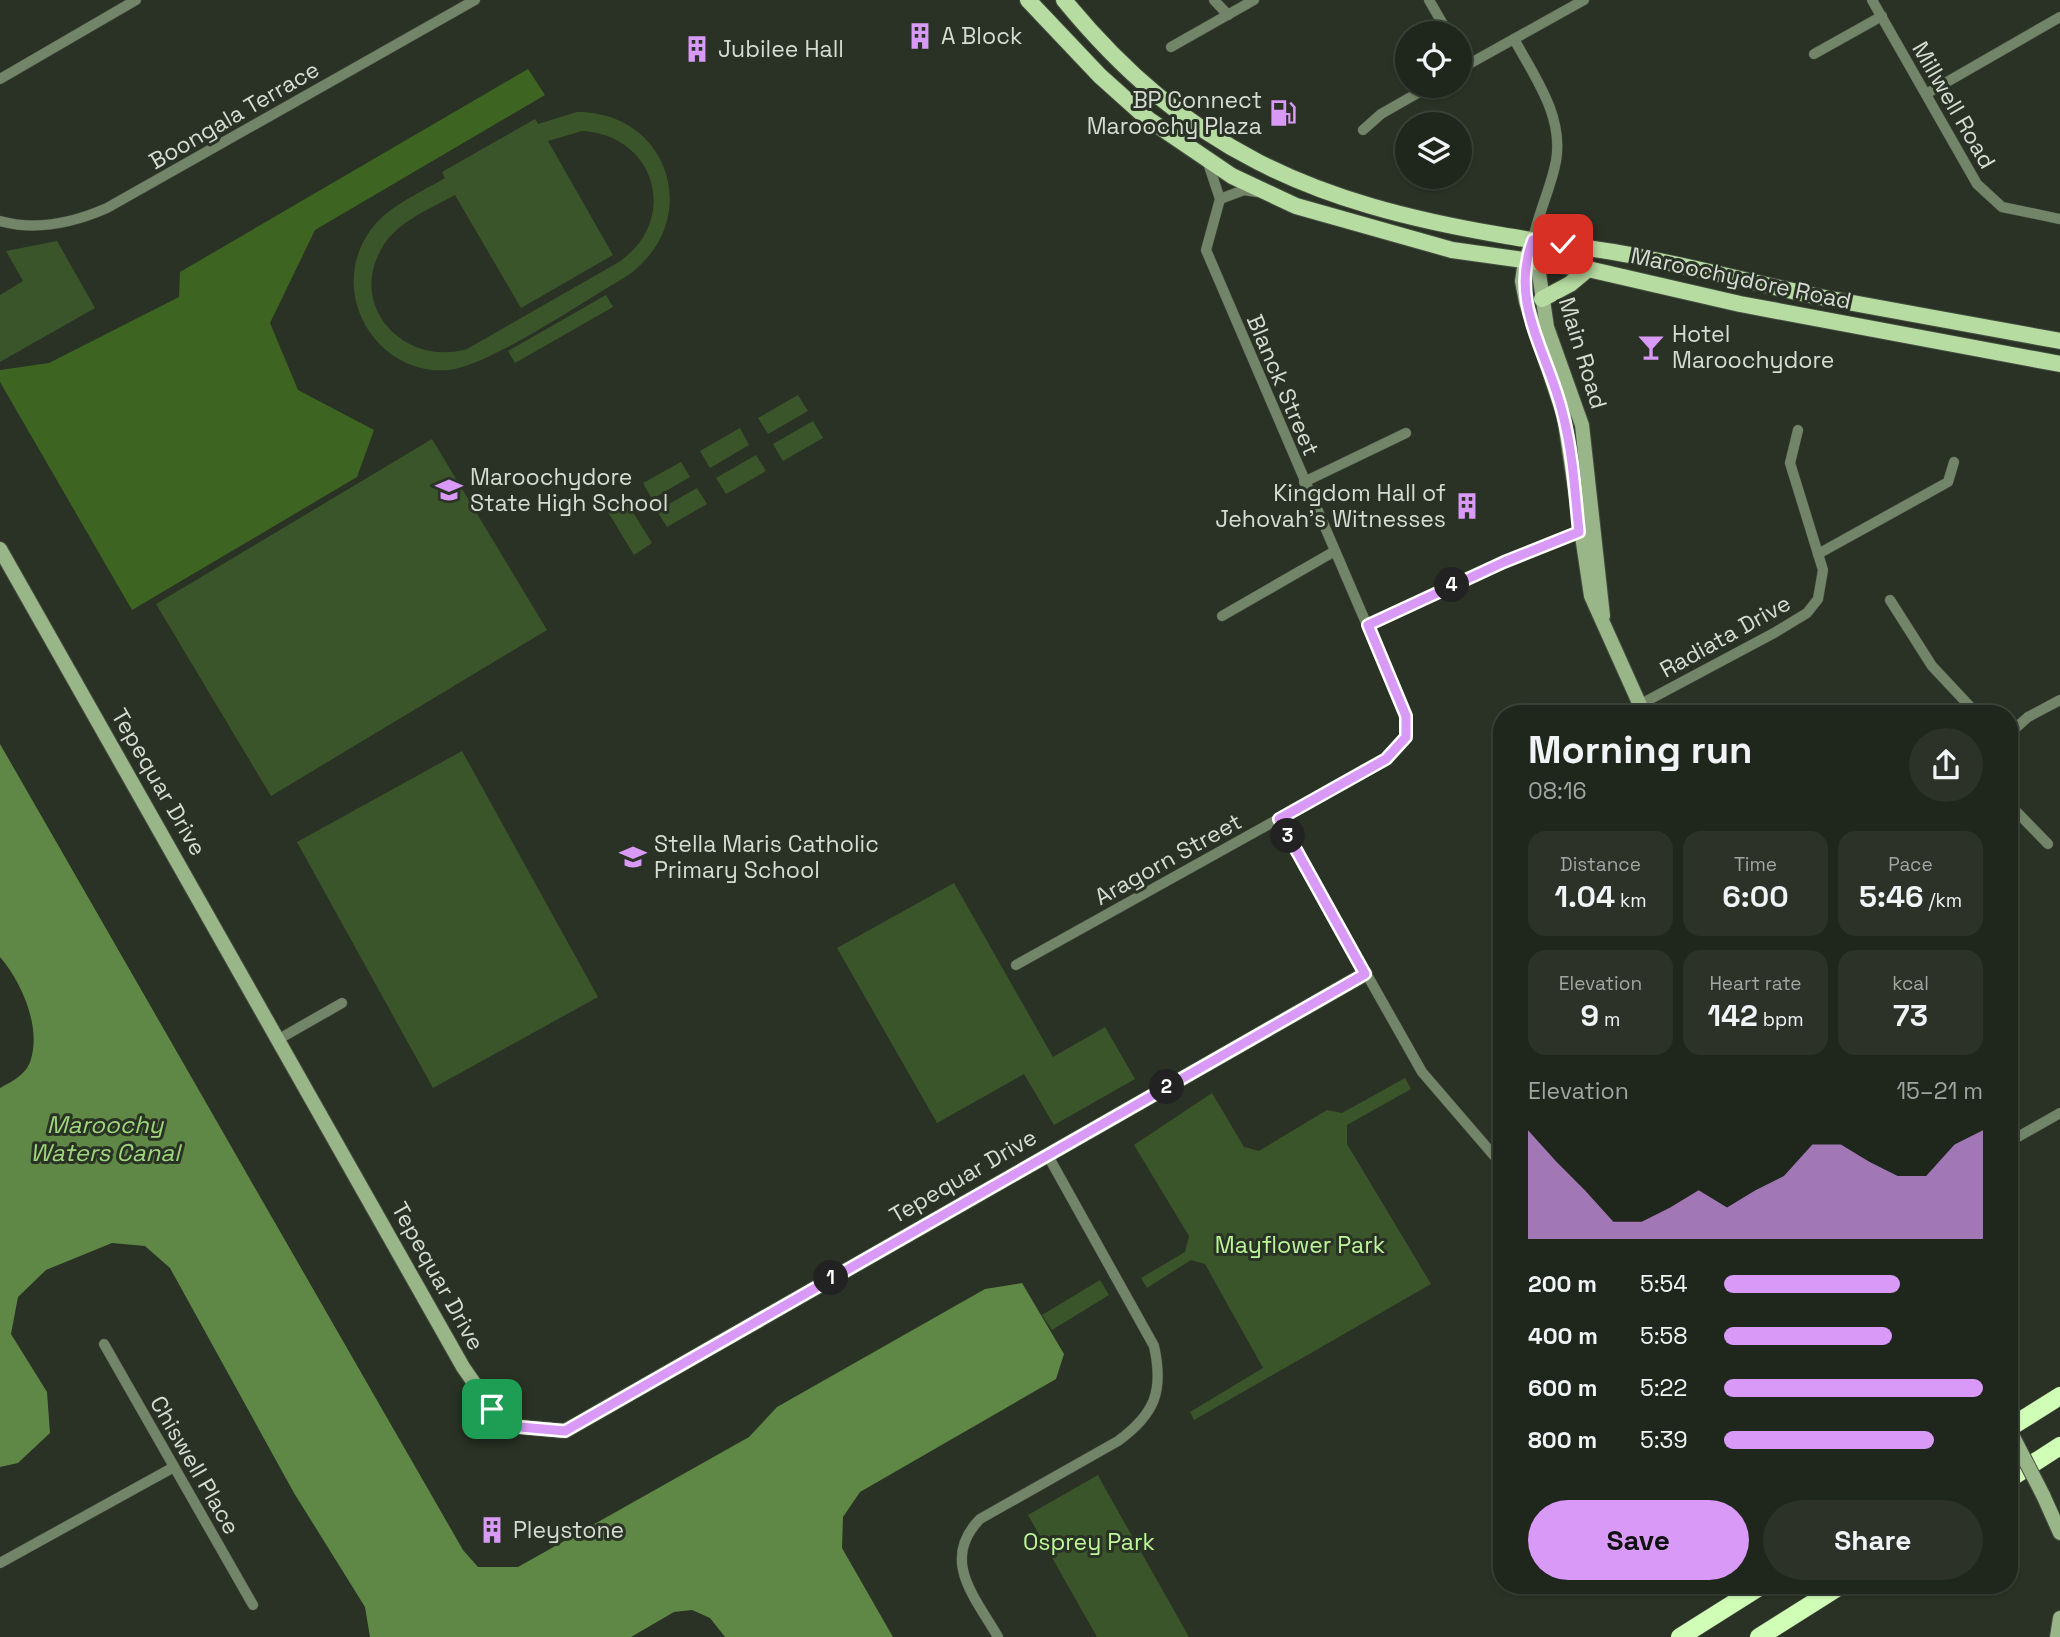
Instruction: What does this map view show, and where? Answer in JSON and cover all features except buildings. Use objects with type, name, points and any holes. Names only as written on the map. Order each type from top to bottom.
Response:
[{"type":"highway","points":[[2018,1423],[2060,1395]]},
{"type":"highway","points":[[2018,1473],[2060,1446]]},
{"type":"highway","points":[[1680,1637],[1748,1594]]},
{"type":"highway","points":[[1759,1637],[1827,1594]]},
{"type":"main road","name":"Maroochydore Road","points":[[1028,0],[1122,97],[1207,160],[1268,194],[1296,206],[1398,237],[1452,250],[1588,269],[1741,304],[2060,364]]},
{"type":"main road","name":"Maroochydore Road","points":[[1064,0],[1112,56],[1150,92],[1209,135],[1262,166],[1355,201],[1424,220],[1638,257],[1820,297],[2060,341]]},
{"type":"main road","points":[[1542,299],[1588,269]]},
{"type":"street","name":"Boongala Terrace","points":[[0,221],[18,226],[44,225],[89,216],[107,208],[475,0]]},
{"type":"street","points":[[1214,0],[1228,15]]},
{"type":"street","points":[[1171,47],[1254,0]]},
{"type":"street","points":[[1429,0],[1441,21]]},
{"type":"street","points":[[1472,62],[1584,0]]},
{"type":"street","name":"Millwell Road","points":[[1872,0],[1977,184],[2002,207],[2060,219]]},
{"type":"street","points":[[0,79],[133,1]]},
{"type":"street","points":[[1814,54],[1882,16]]},
{"type":"street","points":[[1926,94],[2060,17]]},
{"type":"street","points":[[1514,39],[1549,106],[1557,133],[1556,160],[1533,240]]},
{"type":"street","points":[[1363,130],[1381,114],[1409,98]]},
{"type":"street","points":[[1207,160],[1217,181],[1220,199],[1244,190],[1268,194]]},
{"type":"street","name":"Blanck Street","points":[[1220,199],[1206,250],[1406,716],[1406,737]]},
{"type":"street","name":"Main Road","points":[[1533,240],[1531,262],[1522,281],[1528,310],[1564,416],[1586,530]]},
{"type":"street","name":"Main Road","points":[[1531,262],[1547,327],[1582,425],[1591,596],[1615,656],[1639,705]]},
{"type":"street","name":"Radiata Drive","points":[[1648,705],[1807,612],[1818,599],[1823,570],[1790,463],[1798,430]]},
{"type":"street","points":[[1304,482],[1406,433]]},
{"type":"street","points":[[1818,554],[1948,482],[1954,462]]},
{"type":"street","points":[[1368,625],[1504,562],[1586,530]]},
{"type":"street","name":"Tepequar Drive","points":[[0,549],[463,1367],[492,1409],[520,1427],[565,1431],[1365,974]]},
{"type":"street","points":[[1222,616],[1335,551]]},
{"type":"street","points":[[1890,600],[1932,666],[1969,705]]},
{"type":"street","points":[[2018,726],[2028,717],[2060,700]]},
{"type":"street","name":"Aragorn Street","points":[[1016,965],[1386,759],[1406,737]]},
{"type":"street","points":[[2018,813],[2048,844]]},
{"type":"street","points":[[1279,819],[1422,1072],[1493,1155]]},
{"type":"street","points":[[279,1039],[342,1003]]},
{"type":"street","points":[[2018,1137],[2060,1113]]},
{"type":"street","points":[[998,1637],[962,1572],[960,1550],[968,1531],[980,1519],[1118,1441],[1139,1426],[1151,1408],[1158,1387],[1159,1369],[1154,1346],[1047,1154]]},
{"type":"street","name":"Chiswell Place","points":[[104,1344],[253,1605]]},
{"type":"street","points":[[2018,1446],[2060,1533]]},
{"type":"street","points":[[0,1563],[174,1466]]},
{"type":"street","points":[[2057,1637],[2060,1618]]},
{"type":"green space","points":[[577,112],[609,117],[635,130],[654,150],[666,174],[670,200],[665,228],[651,253],[627,276],[488,357],[449,370],[423,368],[400,360],[381,345],[366,327],[357,305],[354,281],[357,257],[368,234],[383,216],[445,178],[442,172],[535,119],[538,124]],"holes":[[[582,131],[607,136],[628,147],[642,163],[651,182],[654,203],[649,224],[638,244],[619,262],[467,349],[444,352],[423,349],[404,341],[388,327],[377,311],[372,291],[373,270],[382,248],[405,223],[455,195],[521,308],[613,255],[548,141]]]},
{"type":"green space","points":[[57,241],[95,308],[0,362],[0,295],[23,281],[6,251]]},
{"type":"green space","points":[[606,295],[613,307],[515,363],[508,351]]},
{"type":"green space","points":[[798,395],[808,411],[768,434],[758,418]]},
{"type":"green space","points":[[813,421],[823,438],[783,461],[773,444]]},
{"type":"green space","points":[[740,428],[749,445],[710,468],[700,451]]},
{"type":"green space","points":[[432,439],[547,630],[271,796],[156,604]]},
{"type":"green space","points":[[756,455],[766,471],[726,494],[716,478]]},
{"type":"green space","points":[[681,462],[690,477],[652,499],[643,483]]},
{"type":"green space","points":[[697,488],[707,504],[667,527],[657,511]]},
{"type":"green space","points":[[626,501],[652,543],[634,555],[608,512]]},
{"type":"green space","points":[[462,751],[598,997],[433,1088],[297,842]]},
{"type":"green space","points":[[954,883],[1053,1057],[1105,1027],[1135,1079],[1054,1125],[1024,1074],[937,1123],[837,948]]},
{"type":"green space","name":"Mayflower Park","points":[[1405,1078],[1411,1089],[1347,1125],[1347,1144],[1431,1284],[1194,1420],[1190,1412],[1263,1368],[1205,1264],[1191,1260],[1147,1288],[1141,1278],[1185,1252],[1189,1236],[1134,1145],[1212,1093],[1244,1147],[1259,1151],[1327,1110],[1342,1113]]},
{"type":"green space","points":[[1100,1280],[1109,1295],[1052,1330],[1042,1315]]},
{"type":"green space","name":"Osprey Park","points":[[1098,1475],[1189,1637],[1097,1637],[1028,1515]]},
{"type":"shaded area","points":[[528,69],[545,95],[315,230],[270,323],[298,390],[374,430],[357,477],[132,610],[0,382],[0,370],[49,363],[179,297],[180,272]]},
{"type":"water","name":"Maroochy Waters Canal","points":[[0,744],[463,1550],[478,1567],[518,1567],[749,1437],[777,1407],[985,1289],[1022,1283],[1064,1354],[1056,1379],[860,1492],[843,1517],[842,1548],[893,1637],[725,1637],[710,1618],[692,1610],[674,1612],[631,1637],[370,1637],[365,1607],[294,1493],[170,1268],[145,1246],[112,1243],[46,1270],[18,1297],[11,1334],[47,1392],[50,1433],[18,1463],[0,1467],[0,1088],[26,1069],[31,1059],[33,1033],[22,991],[0,957]]},
{"type":"place","name":"A Block","points":[[920,36]]},
{"type":"place","name":"Jubilee Hall","points":[[697,49]]},
{"type":"place","name":"BP Connect Maroochy Plaza","points":[[1283,113]]},
{"type":"place","name":"Hotel Maroochydore","points":[[1651,347]]},
{"type":"place","name":"Maroochydore State High School","points":[[449,490]]},
{"type":"place","name":"Kingdom Hall of Jehovah's Witnesses","points":[[1467,506]]},
{"type":"place","name":"Stella Maris Catholic Primary School","points":[[633,857]]},
{"type":"place","name":"Pleystone","points":[[492,1530]]},
{"type":"route","points":[[492,1409],[520,1427],[565,1431],[1365,974],[1279,819],[1386,759],[1398,749],[1406,737],[1409,728],[1406,716],[1368,625],[1504,562],[1579,532],[1564,416],[1553,377],[1532,323],[1522,281],[1524,261],[1533,240],[1563,244]]}]
